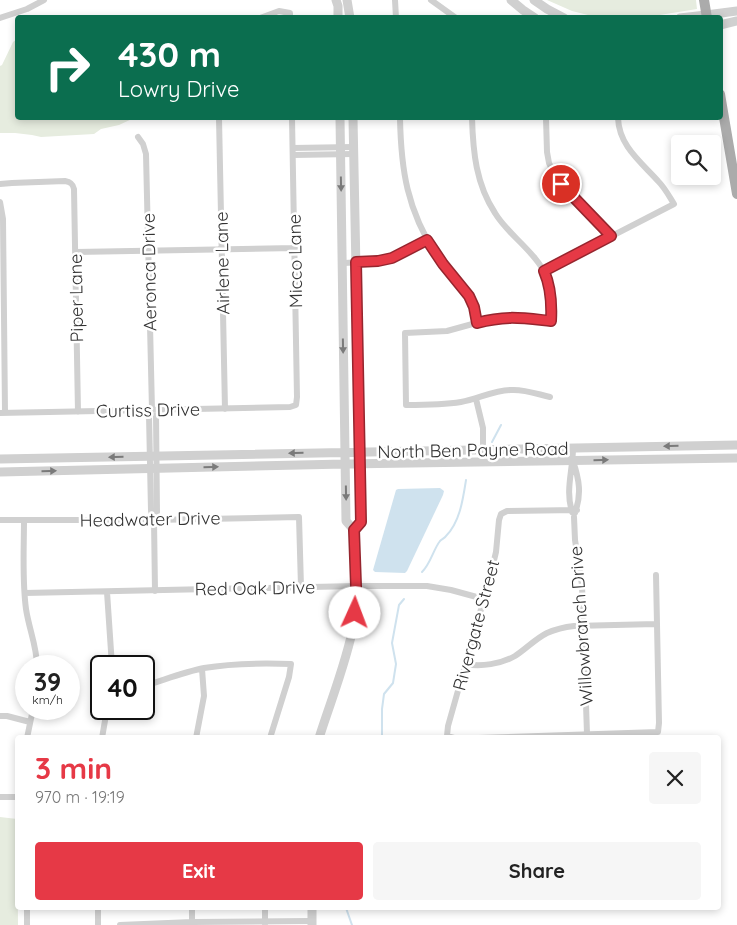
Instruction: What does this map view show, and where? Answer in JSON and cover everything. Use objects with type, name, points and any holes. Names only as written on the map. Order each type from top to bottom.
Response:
[{"type":"main road","points":[[704,0],[707,15]]},
{"type":"main road","points":[[723,112],[737,194]]},
{"type":"street","points":[[0,18],[27,9],[44,0]]},
{"type":"street","points":[[336,0],[338,15]]},
{"type":"street","points":[[347,0],[350,15]]},
{"type":"street","points":[[395,0],[396,15]]},
{"type":"street","points":[[432,0],[452,15]]},
{"type":"street","points":[[510,0],[531,15]]},
{"type":"street","points":[[534,0],[546,9],[560,15]]},
{"type":"street","points":[[712,15],[737,10]]},
{"type":"street","points":[[270,15],[279,12],[290,15]]},
{"type":"street","points":[[723,23],[737,21]]},
{"type":"street","name":"Airlene Lane","points":[[219,120],[225,409]]},
{"type":"street","name":"Micco Lane","points":[[292,120],[296,405]]},
{"type":"street","points":[[320,735],[354,623],[356,586],[354,530],[346,521],[340,120]]},
{"type":"street","points":[[352,120],[361,522],[354,530]]},
{"type":"street","points":[[400,120],[401,155],[406,187],[416,219],[443,264],[469,296],[474,307],[477,323]]},
{"type":"street","points":[[472,120],[474,157],[480,184],[500,221],[535,257],[544,271],[550,285],[551,321],[505,317],[447,331],[405,333],[406,405],[449,404],[511,390],[528,391],[550,398]]},
{"type":"street","points":[[546,120],[547,152],[549,163],[555,176],[611,236]]},
{"type":"street","points":[[544,271],[674,204],[659,182],[628,149],[622,137],[618,120]]},
{"type":"street","name":"Aeronca Drive","points":[[138,137],[144,144],[146,154],[152,410],[156,415],[151,511],[154,520],[155,590]]},
{"type":"street","points":[[293,151],[353,150]]},
{"type":"street","name":"Piper Lane","points":[[0,184],[65,181],[73,184],[76,252],[78,412]]},
{"type":"street","points":[[0,202],[2,219],[3,412]]},
{"type":"street","points":[[342,262],[378,261],[392,258],[427,240]]},
{"type":"street","points":[[76,252],[294,248]]},
{"type":"street","points":[[476,399],[482,421],[483,462]]},
{"type":"street","name":"Curtiss Drive","points":[[3,412],[225,409],[290,407],[296,405]]},
{"type":"street","name":"North Ben Payne Road","points":[[0,459],[737,444]]},
{"type":"street","points":[[701,445],[701,459]]},
{"type":"street","name":"Willowbranch Drive","points":[[573,448],[573,461],[569,478],[569,503],[574,510]]},
{"type":"street","name":"North Ben Payne Road","points":[[0,472],[737,458]]},
{"type":"street","name":"Willowbranch Drive","points":[[573,461],[578,477],[579,502],[574,510],[574,517],[575,540],[582,585],[587,734]]},
{"type":"street","name":"Rivergate Street","points":[[450,735],[448,726],[496,552],[501,514],[507,511],[574,510]]},
{"type":"street","name":"Headwater Drive","points":[[0,520],[154,520],[299,517],[301,588]]},
{"type":"street","points":[[24,520],[26,610],[37,655]]},
{"type":"street","points":[[560,735],[658,732],[656,575]]},
{"type":"street","name":"Red Oak Drive","points":[[25,593],[427,586],[484,599]]},
{"type":"street","points":[[107,592],[111,655]]},
{"type":"street","points":[[465,664],[482,665],[506,660],[547,634],[564,628],[656,624]]},
{"type":"street","points":[[155,683],[202,669],[229,665],[290,664],[289,677],[271,735]]},
{"type":"street","points":[[197,735],[204,696],[202,669]]},
{"type":"street","points":[[0,716],[30,722],[28,735]]},
{"type":"street","points":[[103,735],[105,720]]},
{"type":"street","points":[[0,797],[15,797]]},
{"type":"street","points":[[26,910],[27,925]]},
{"type":"street","points":[[98,910],[98,925]]},
{"type":"street","points":[[192,910],[192,924]]},
{"type":"street","points":[[265,910],[266,923]]},
{"type":"street","points":[[120,925],[312,923],[312,910]]},
{"type":"shaded area","points":[[547,0],[696,0],[697,9],[660,15],[588,15],[572,11]]},
{"type":"shaded area","points":[[15,40],[15,120],[130,120],[119,125],[101,129],[94,134],[41,137],[0,133],[0,66]]},
{"type":"shaded area","points":[[0,817],[15,819],[15,910],[18,910],[18,925],[0,925]]},
{"type":"water","points":[[440,488],[444,491],[443,495],[407,571],[405,573],[375,572],[373,570],[396,490]]},
{"type":"waterway","points":[[492,442],[501,425]]},
{"type":"waterway","points":[[422,572],[428,565],[440,541],[446,537],[455,524],[464,495],[466,480]]},
{"type":"waterway","points":[[382,735],[384,694],[393,683],[396,664],[392,643],[399,605],[404,599]]},
{"type":"waterway","points":[[347,910],[352,925]]},
{"type":"route","points":[[355,613],[354,530],[361,522],[356,262],[383,261],[427,240],[443,264],[469,296],[474,307],[477,323],[505,317],[551,321],[550,285],[544,271],[611,236],[561,184]]}]
